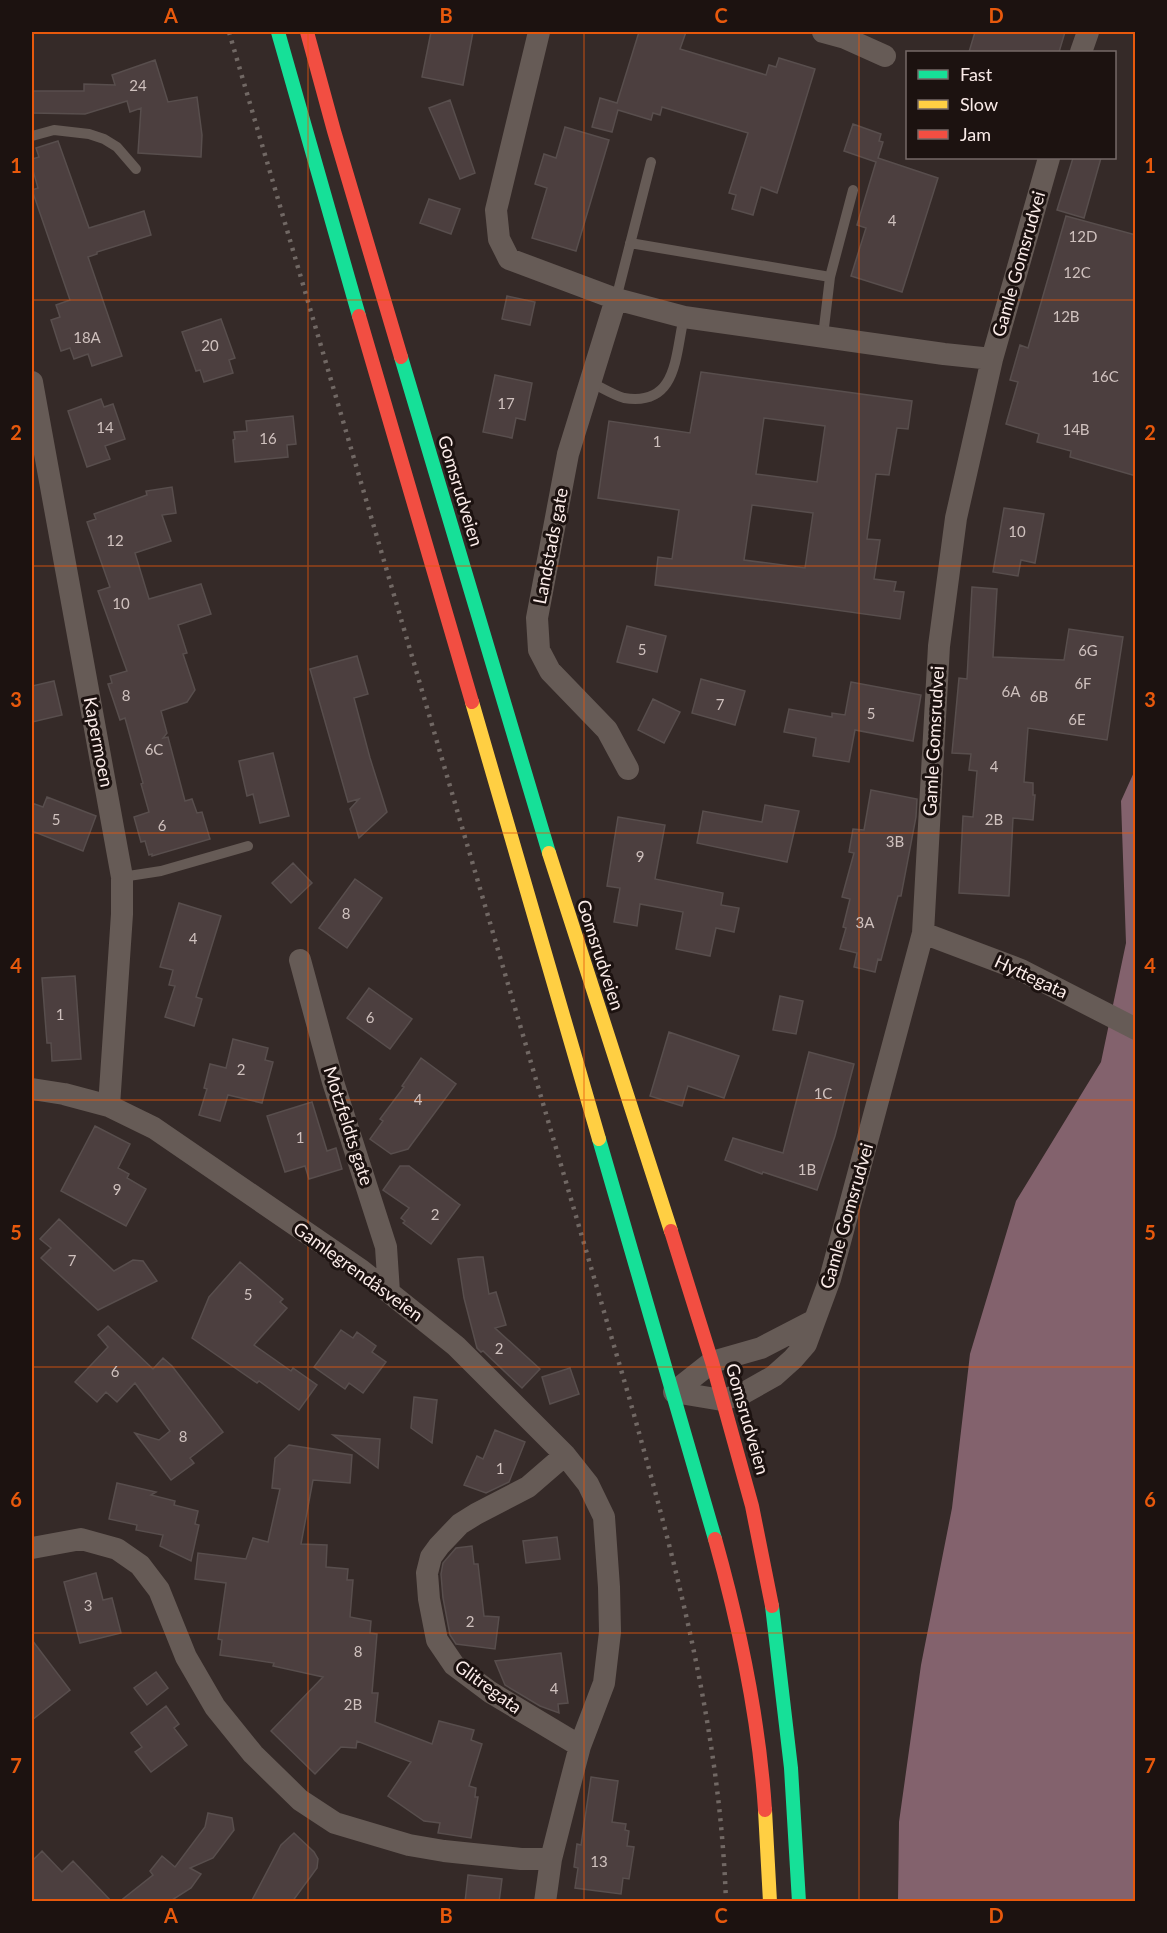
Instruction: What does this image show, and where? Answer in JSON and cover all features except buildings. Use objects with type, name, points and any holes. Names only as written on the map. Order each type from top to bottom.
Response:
[{"type":"main road","points":[[278,32],[323,196],[716,1541],[744,1654],[755,1715],[762,1770],[770,1902]]},
{"type":"main road","name":"Gomsrudveien","points":[[307,32],[334,131],[545,841],[572,929],[638,1124],[712,1362],[752,1506],[772,1602],[786,1715],[799,1902]]},
{"type":"street","points":[[539,32],[496,210],[499,239],[509,259],[616,300],[684,317],[992,359]]},
{"type":"street","points":[[823,32],[846,35],[885,56]]},
{"type":"street","points":[[1081,51],[1088,32]]},
{"type":"street","name":"Gamle Gomsrudvei","points":[[722,1400],[742,1394],[774,1376],[806,1344],[833,1269],[923,933],[939,646],[956,518],[992,359],[1049,159]]},
{"type":"street","name":"Landstads gate","points":[[616,300],[568,454],[537,618],[539,650],[550,671],[607,730],[628,770]]},
{"type":"street","name":"Kapermoen","points":[[32,382],[122,877],[122,914],[109,1106]]},
{"type":"street","name":"Hyttegata","points":[[923,933],[1021,970],[1132,1027]]},
{"type":"street","name":"Motzfeldts gate","points":[[300,960],[333,1082],[386,1247],[389,1292]]},
{"type":"street","name":"Gamlegrendåsveien","points":[[32,1089],[64,1094],[109,1106],[154,1128],[361,1270],[456,1346],[565,1455],[588,1484],[604,1516],[609,1587],[610,1632],[605,1673],[580,1746]]},
{"type":"street","points":[[674,1392],[712,1362],[761,1348],[813,1321]]},
{"type":"street","points":[[674,1392],[722,1400]]},
{"type":"street","name":"Glitregata","points":[[565,1455],[528,1487],[460,1524],[431,1557],[427,1573],[429,1599],[437,1640],[454,1665],[490,1692],[580,1746]]},
{"type":"street","points":[[32,1548],[81,1539],[117,1549],[140,1565],[159,1590],[186,1657],[215,1707],[253,1754],[300,1800],[335,1823],[409,1845],[444,1851],[521,1859],[551,1859]]},
{"type":"street","points":[[545,1902],[551,1859],[580,1746]]},
{"type":"lane","points":[[32,136],[54,130],[89,134],[117,147],[136,169]]},
{"type":"lane","points":[[616,300],[651,162]]},
{"type":"lane","points":[[823,336],[830,277],[853,190]]},
{"type":"lane","points":[[630,243],[830,277]]},
{"type":"lane","points":[[590,382],[622,397],[644,399],[659,394],[670,379],[684,317]]},
{"type":"lane","points":[[122,877],[161,871],[248,846]]},
{"type":"shaded area","points":[[1135,770],[1135,1901],[898,1902],[899,1822],[921,1665],[952,1508],[970,1354],[1016,1201],[1101,1062],[1126,943],[1121,801]]},
{"type":"railway","points":[[229,32],[629,1397],[663,1522],[693,1646],[705,1709],[722,1837],[726,1902]]},
{"type":"traffic: fast","points":[[278,32],[359,316]]},
{"type":"traffic: fast","points":[[401,357],[549,853]]},
{"type":"traffic: fast","points":[[599,1139],[715,1539]]},
{"type":"traffic: fast","points":[[772,1606],[791,1768],[799,1902]]},
{"type":"traffic: slow","points":[[472,702],[599,1139]]},
{"type":"traffic: slow","points":[[549,853],[671,1231]]},
{"type":"traffic: slow","points":[[765,1810],[770,1902]]},
{"type":"traffic: jam","points":[[307,32],[401,357]]},
{"type":"traffic: jam","points":[[359,316],[472,702]]},
{"type":"traffic: jam","points":[[671,1231],[712,1362],[752,1506],[772,1606]]},
{"type":"traffic: jam","points":[[715,1539],[733,1606],[747,1673],[758,1741],[765,1810]]}]
